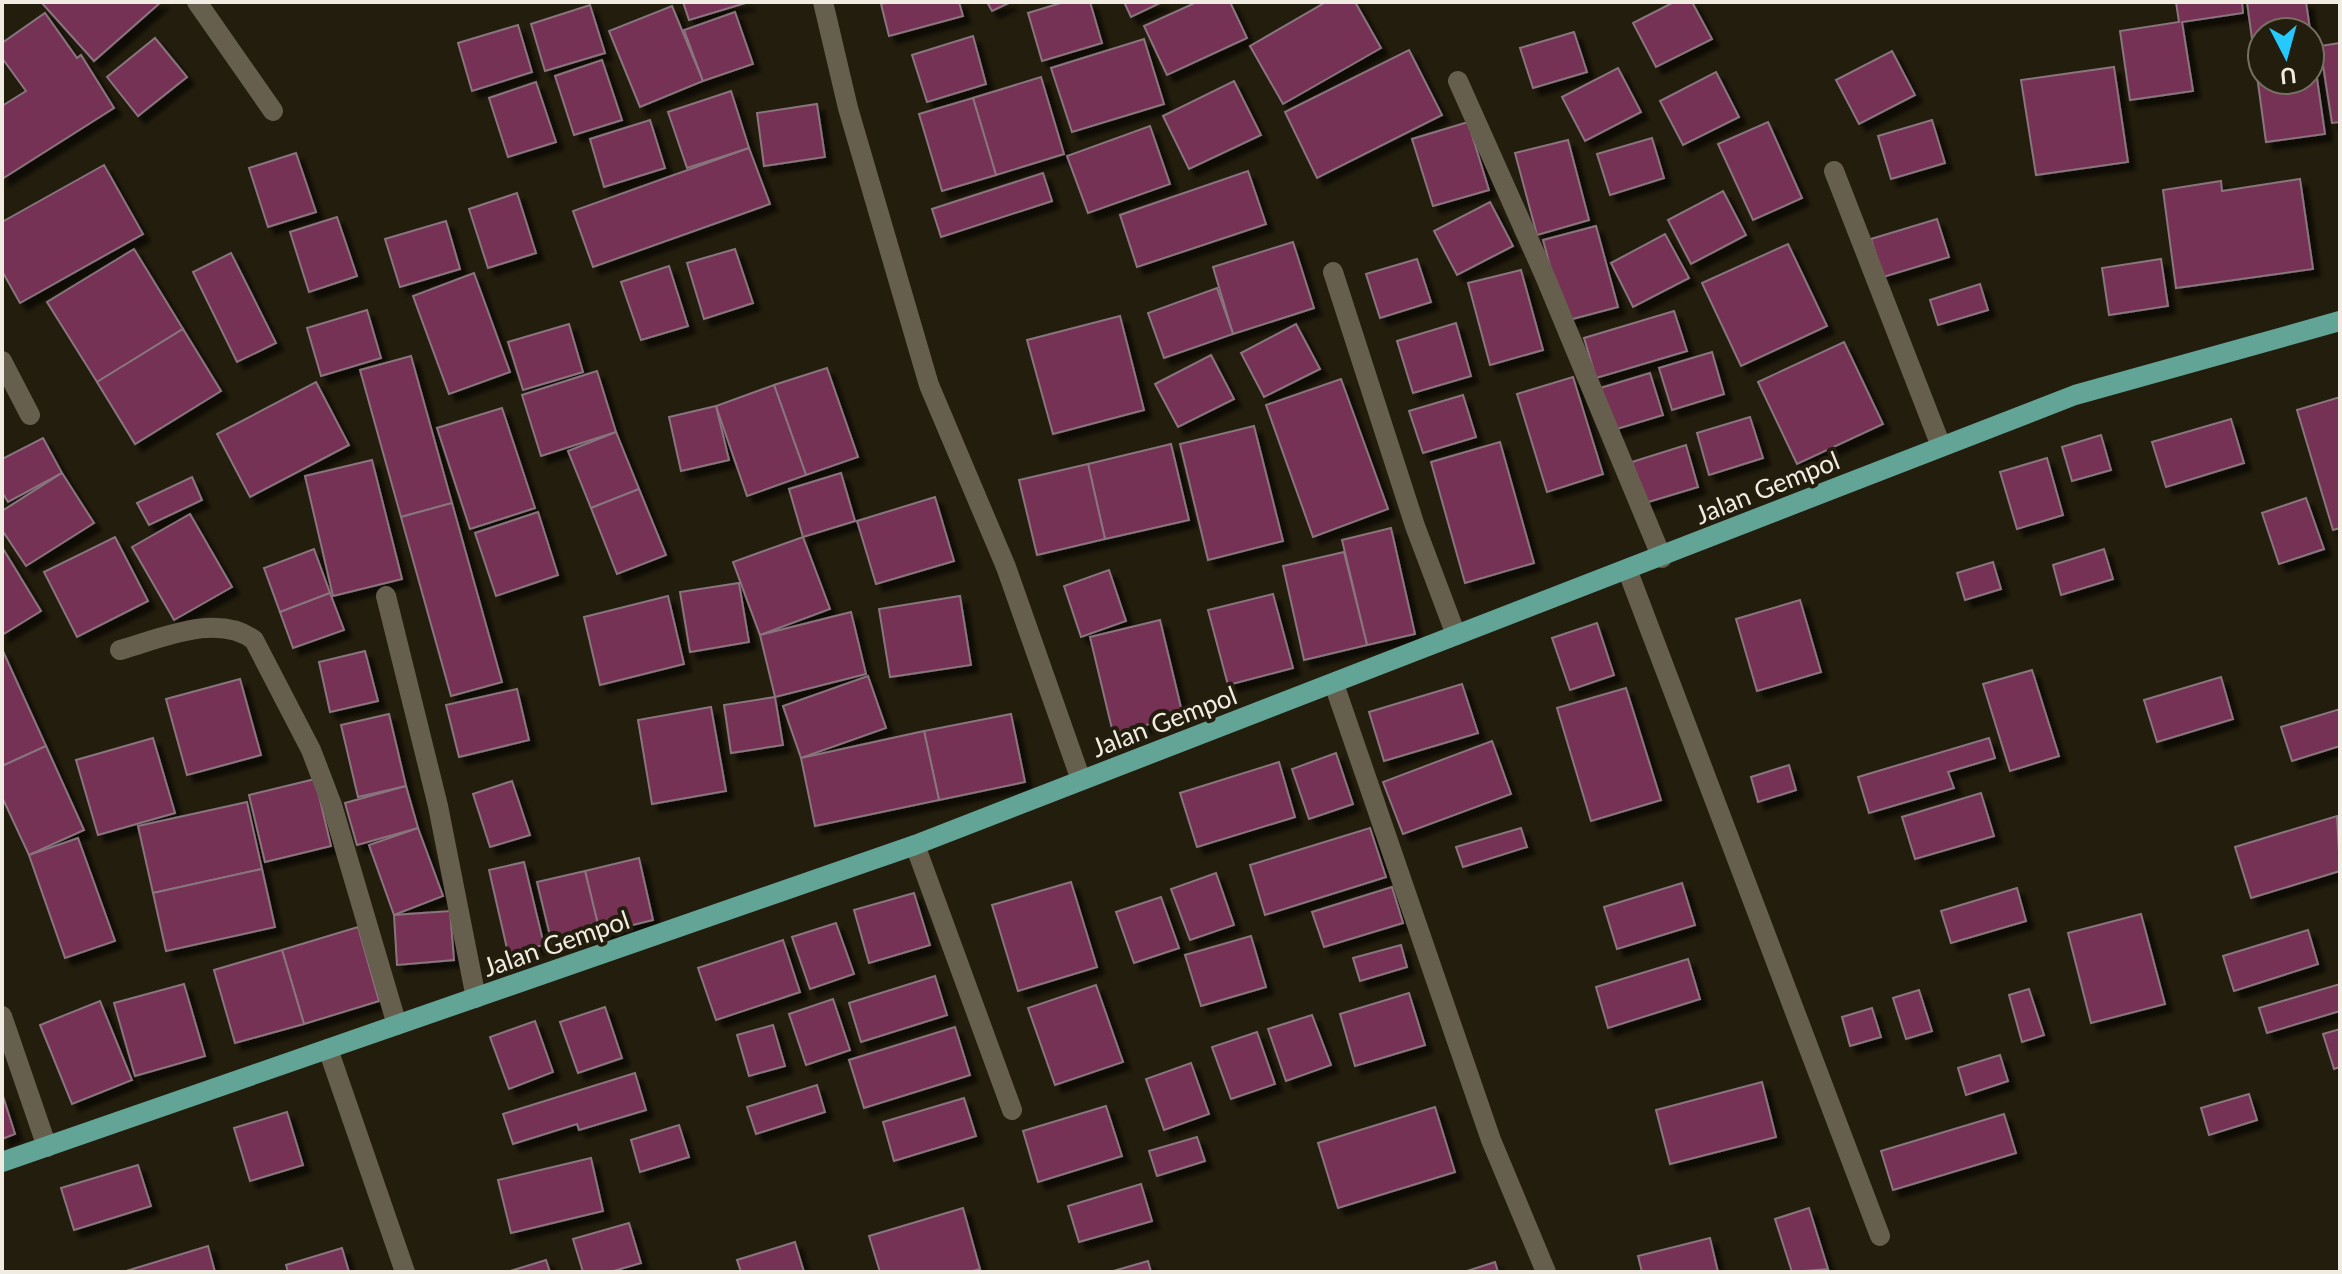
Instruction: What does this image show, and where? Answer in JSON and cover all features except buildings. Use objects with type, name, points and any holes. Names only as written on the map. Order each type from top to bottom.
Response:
[{"type":"main road","name":"Jalan Gempol","points":[[2,1162],[915,845],[1662,558],[2075,395],[2340,321]]},
{"type":"street","points":[[197,2],[273,111]]},
{"type":"street","points":[[823,2],[848,108],[929,385],[1006,567],[1081,780]]},
{"type":"street","points":[[1458,81],[1544,274],[1662,558]]},
{"type":"street","points":[[1834,171],[1941,446]]},
{"type":"street","points":[[1333,272],[1415,526],[1456,635]]},
{"type":"street","points":[[2,361],[30,415]]},
{"type":"street","points":[[1627,569],[1880,1236]]},
{"type":"street","points":[[386,596],[438,806],[476,998]]},
{"type":"street","points":[[120,650],[218,626],[240,630],[254,640],[311,750],[332,805],[397,1025]]},
{"type":"street","points":[[1334,684],[1491,1140],[1546,1272]]},
{"type":"street","points":[[915,845],[1012,1110]]},
{"type":"street","points":[[2,1016],[47,1147]]},
{"type":"street","points":[[328,1049],[405,1272]]}]
